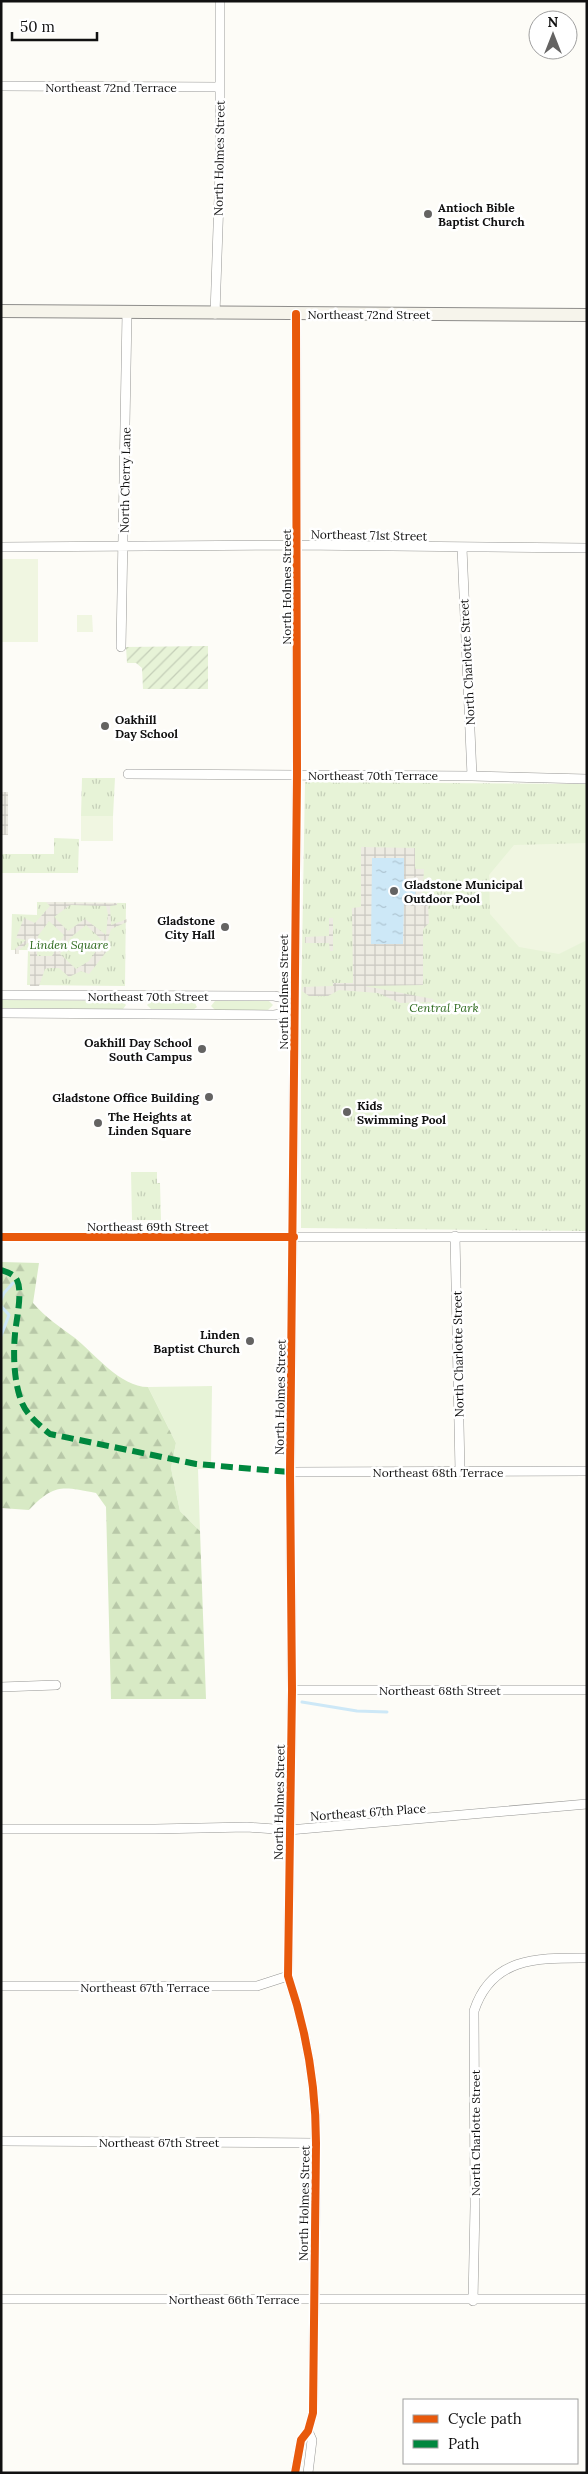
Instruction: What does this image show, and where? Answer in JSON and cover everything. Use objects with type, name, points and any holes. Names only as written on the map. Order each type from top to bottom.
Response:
[{"type":"main road","name":"Northeast 72nd Street","points":[[1,312],[587,315]]},
{"type":"street","name":"North Holmes Street","points":[[215,314],[220,170],[220,1]]},
{"type":"street","name":"Northeast 72nd Terrace","points":[[1,86],[220,87]]},
{"type":"street","name":"North Cherry Lane","points":[[121,647],[127,313]]},
{"type":"street","name":"North Holmes Street","points":[[295,2473],[301,2440],[308,2431],[313,2396],[316,2143],[316,2106],[312,2078],[296,1999],[288,1976],[292,1690],[290,1472],[294,1237],[294,1000],[297,774],[296,314]]},
{"type":"street","name":"Northeast 71st Street","points":[[1,547],[124,548],[297,545],[587,548]]},
{"type":"street","name":"North Charlotte Street","points":[[462,548],[472,776]]},
{"type":"street","name":"Northeast 70th Terrace","points":[[128,774],[297,774],[587,779]]},
{"type":"street","name":"Northeast 70th Street","points":[[1,996],[274,996],[294,1000]]},
{"type":"street","name":"Northeast 70th Street","points":[[1,1013],[274,1015],[294,1012]]},
{"type":"street","name":"North Charlotte Street","points":[[455,1236],[460,1471]]},
{"type":"street","name":"Northeast 69th Street","points":[[1,1237],[587,1237]]},
{"type":"street","name":"Northeast 68th Terrace","points":[[290,1472],[587,1471]]},
{"type":"street","points":[[1,1687],[56,1685]]},
{"type":"street","name":"Northeast 68th Street","points":[[292,1690],[587,1690]]},
{"type":"street","name":"Northeast 67th Place","points":[[1,1829],[247,1827],[289,1830],[587,1804]]},
{"type":"street","name":"North Charlotte Street","points":[[473,2301],[474,2011],[478,1997],[486,1985],[499,1975],[531,1960],[587,1958]]},
{"type":"street","name":"Northeast 67th Terrace","points":[[1,1986],[257,1986],[288,1976]]},
{"type":"street","name":"Northeast 67th Street","points":[[1,2141],[316,2143]]},
{"type":"street","name":"Northeast 66th Terrace","points":[[1,2300],[314,2299],[473,2301],[587,2299]]},
{"type":"street","name":"North Holmes Street","points":[[308,2431],[312,2440],[308,2473]]},
{"type":"green space","points":[[1,559],[38,559],[38,642],[1,642]]},
{"type":"green space","points":[[77,615],[92,615],[93,632],[77,632]]},
{"type":"green space","points":[[208,646],[208,689],[143,689],[142,668],[136,663],[127,663],[126,647]]},
{"type":"green space","points":[[82,778],[115,778],[113,816],[81,816]]},
{"type":"green space","name":"Central Park","points":[[305,782],[587,784],[587,1231],[301,1228],[301,1009]]},
{"type":"green space","points":[[81,816],[113,816],[113,841],[81,841]]},
{"type":"green space","points":[[54,838],[79,839],[78,873],[1,873],[1,854],[54,854]]},
{"type":"green space","points":[[587,843],[587,940],[559,954],[519,947],[490,914],[489,875],[514,845]]},
{"type":"green space","name":"Linden Square","points":[[37,902],[126,903],[125,986],[27,985],[28,950],[11,950],[12,914],[37,915]]},
{"type":"green space","points":[[1,1000],[122,1001],[126,1005],[123,1009],[1,1008]]},
{"type":"green space","points":[[151,1001],[194,1001],[197,1007],[193,1010],[151,1009],[147,1005]]},
{"type":"green space","points":[[215,1001],[269,1001],[273,1005],[268,1010],[215,1010],[211,1006]]},
{"type":"green space","points":[[131,1172],[157,1172],[157,1183],[160,1183],[161,1220],[132,1220]]},
{"type":"green space","points":[[1,1262],[39,1263],[33,1303],[48,1318],[75,1338],[118,1376],[138,1386],[148,1387],[176,1443],[171,1468],[180,1511],[200,1531],[206,1699],[111,1699],[106,1507],[96,1493],[75,1489],[60,1489],[46,1495],[29,1510],[1,1508]]},
{"type":"green space","points":[[212,1386],[211,1468],[198,1469],[200,1531],[180,1511],[171,1468],[176,1443],[148,1387]]},
{"type":"shaded area","points":[[1,792],[8,792],[8,835],[1,835]]},
{"type":"shaded area","points":[[361,847],[415,848],[415,869],[424,869],[422,900],[428,906],[429,923],[423,929],[423,985],[365,986],[433,999],[433,1002],[400,1003],[378,993],[339,990],[328,996],[309,996],[302,991],[303,987],[333,986],[333,983],[353,983],[352,908],[361,907]],"holes":[[[372,858],[404,858],[404,879]]]},
{"type":"shaded area","points":[[46,902],[117,903],[117,905],[110,906],[111,925],[127,919],[127,922],[111,929],[108,939],[110,947],[89,974],[81,971],[69,977],[59,968],[49,968],[45,969],[39,986],[30,986],[30,941],[19,950],[19,954],[15,954],[15,949],[26,940],[16,938],[24,918],[35,923],[50,906]],"holes":[[[70,905],[106,906],[108,914],[106,935],[85,919],[68,931],[54,917]],[[49,921],[64,935],[52,956],[37,956],[38,936]],[[86,925],[103,941],[89,961],[76,969],[60,954],[70,938]]]},
{"type":"shaded area","points":[[329,918],[333,918],[333,951],[330,951],[329,943],[305,943],[305,937],[329,936]]},
{"type":"water","name":"Gladstone Municipal Outdoor Pool","points":[[372,858],[404,858],[404,879],[416,879],[415,903],[404,903],[403,944],[371,944]]},
{"type":"waterway","points":[[1,1300],[4,1293],[13,1283]]},
{"type":"waterway","points":[[1,1306],[9,1315],[1,1336]]},
{"type":"waterway","points":[[302,1702],[357,1711],[387,1712]]},
{"type":"marked path","points":[[1,1270],[14,1276],[19,1285],[14,1351],[19,1395],[27,1412],[50,1434],[196,1464],[290,1472]]},
{"type":"cycle path","points":[[295,2473],[301,2440],[308,2431],[313,2413],[316,2143],[316,2122],[309,2058],[288,1976],[292,1690],[290,1472],[297,774],[296,314]]},
{"type":"cycle path","points":[[1,1237],[294,1237]]},
{"type":"place","name":"Antioch Bible Baptist Church","points":[[428,214]]},
{"type":"place","name":"Oakhill Day School","points":[[105,726]]},
{"type":"place","name":"Gladstone Municipal Outdoor Pool","points":[[394,891]]},
{"type":"place","name":"Gladstone City Hall","points":[[225,927]]},
{"type":"place","name":"Oakhill Day School South Campus","points":[[202,1049]]},
{"type":"place","name":"Gladstone Office Building","points":[[209,1097]]},
{"type":"place","name":"Kids Swimming Pool","points":[[347,1112]]},
{"type":"place","name":"The Heights at Linden Square","points":[[98,1123]]},
{"type":"place","name":"Linden Baptist Church","points":[[250,1341]]}]
